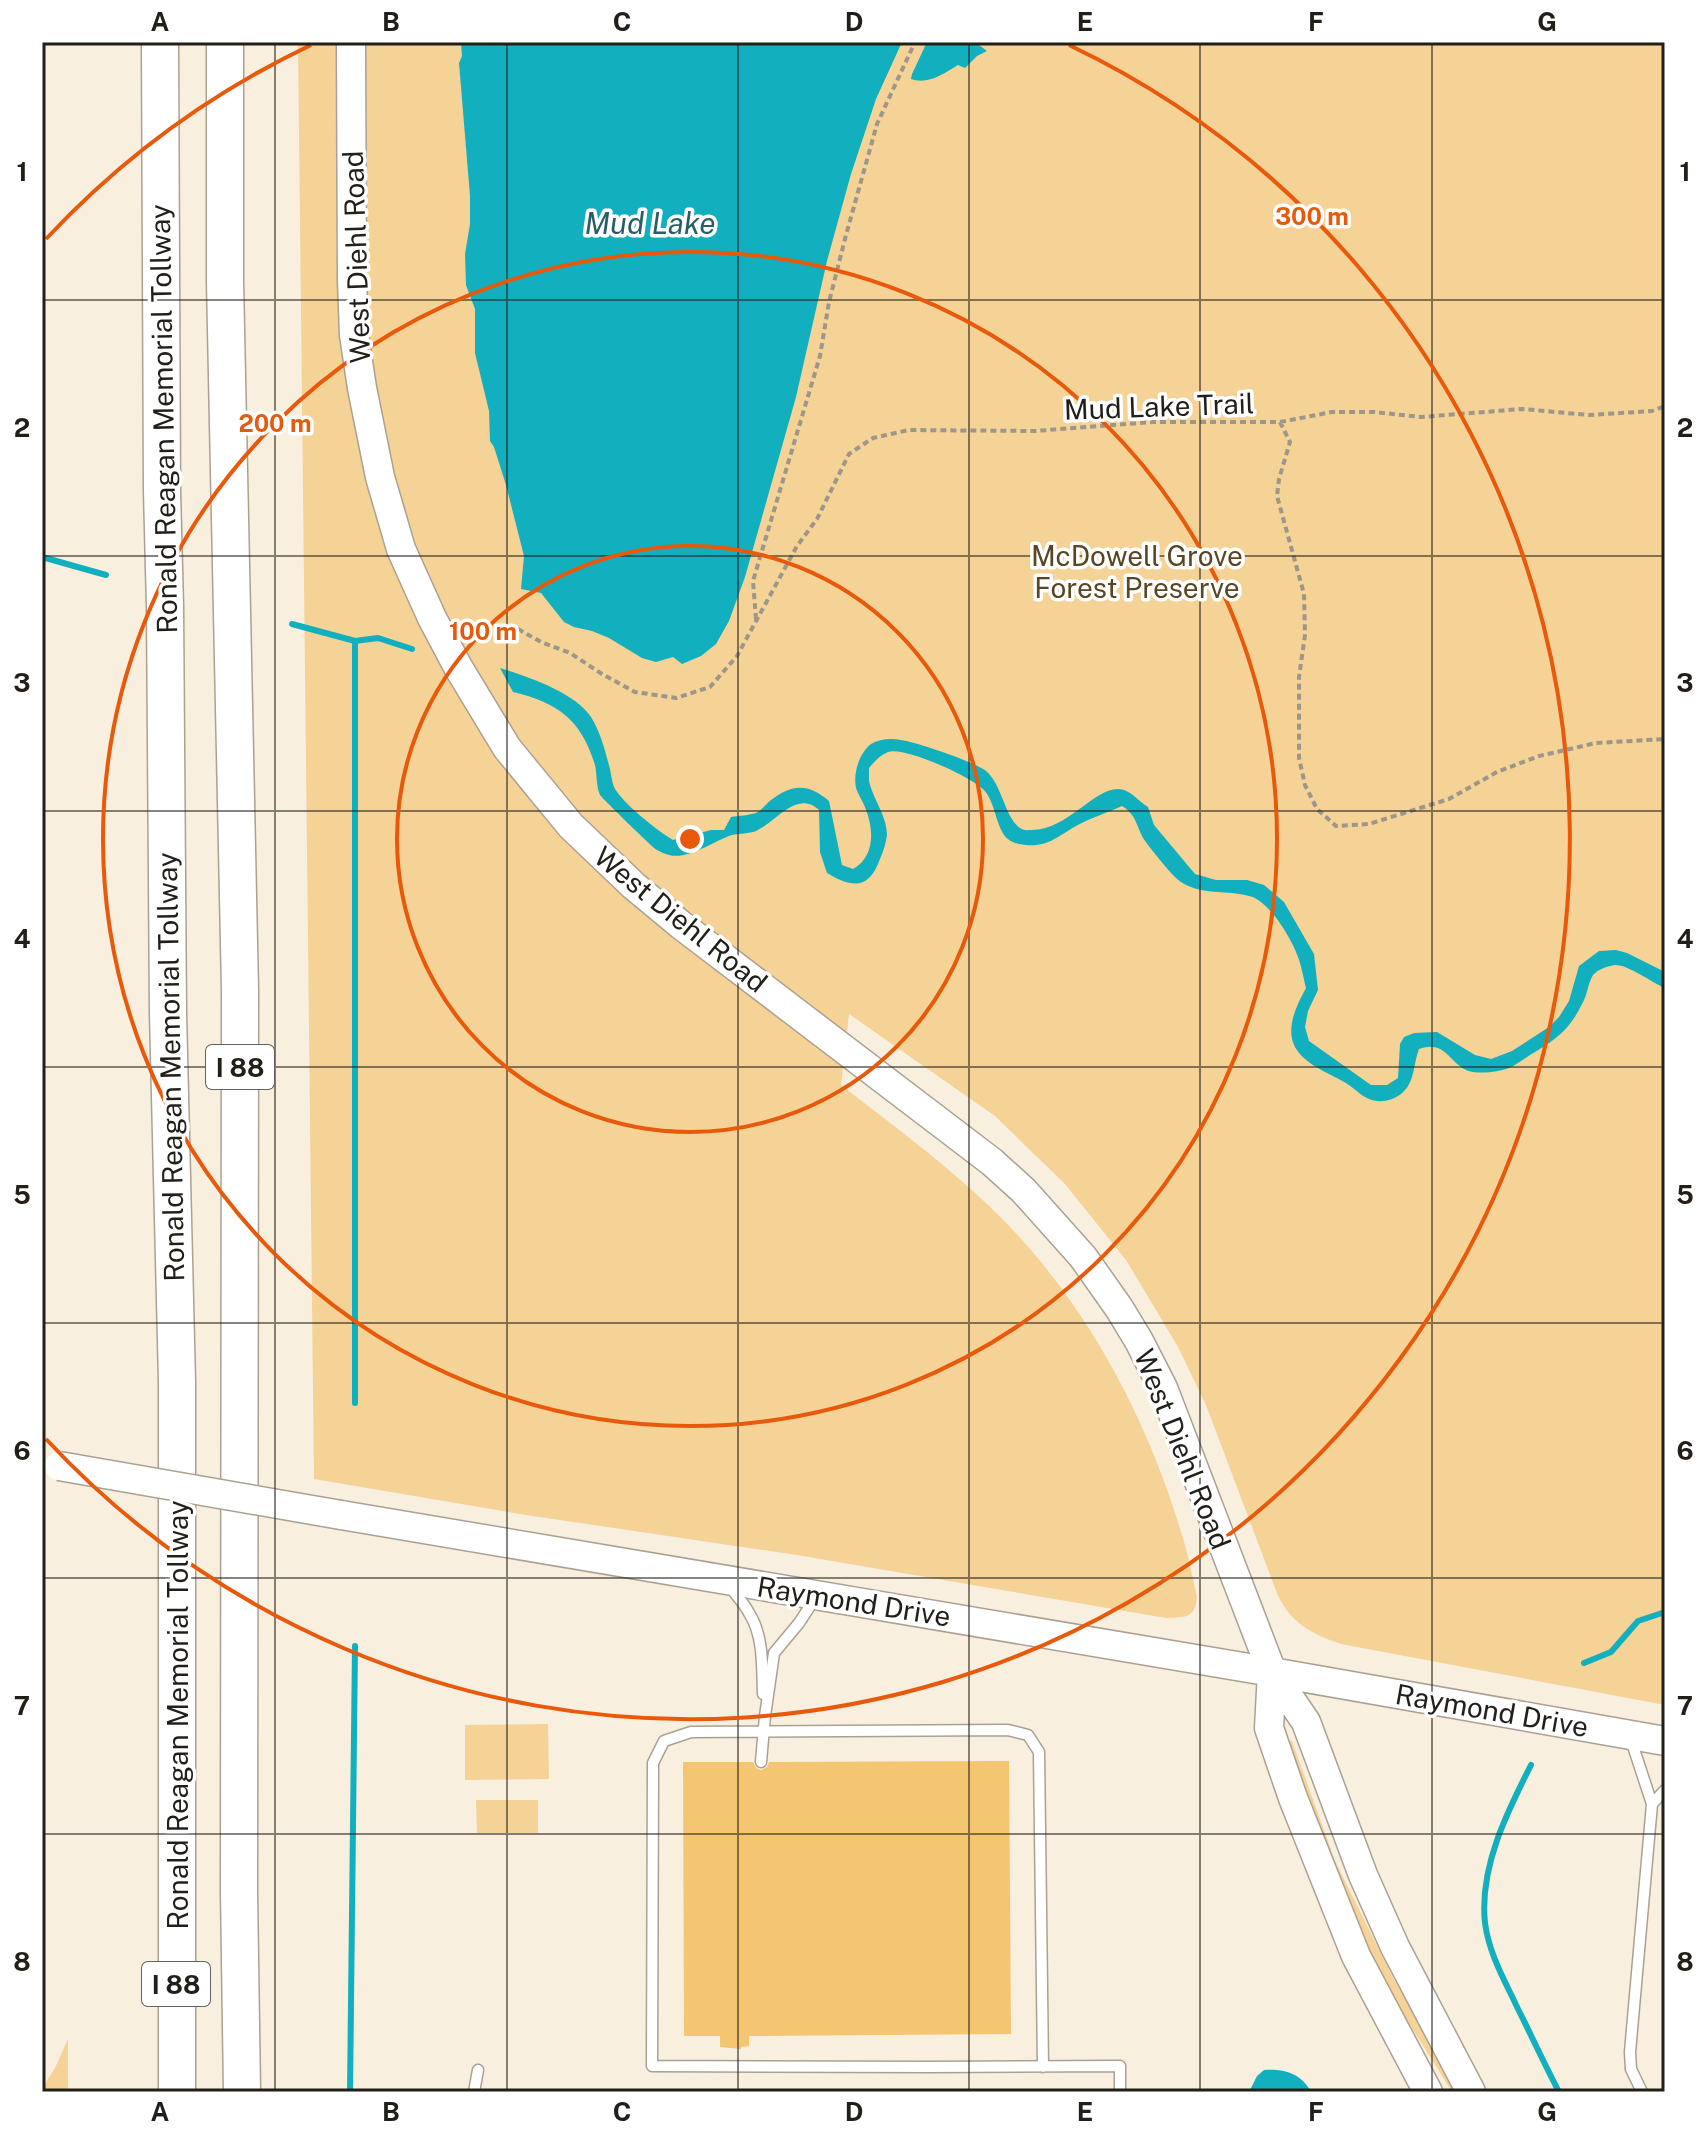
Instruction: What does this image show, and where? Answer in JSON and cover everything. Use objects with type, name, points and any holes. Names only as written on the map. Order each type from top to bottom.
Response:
[{"type":"highway","name":"Ronald Reagan Memorial Tollway","points":[[160,42],[168,1013],[177,1398],[177,2092]]},
{"type":"highway","name":"I 88","points":[[225,42],[226,298],[240,990],[239,1859],[242,2092]]},
{"type":"street","name":"West Diehl Road","points":[[351,42],[352,280],[354,335],[362,388],[380,477],[401,549],[432,618],[474,696],[507,748],[571,826],[634,886],[992,1162],[1024,1191],[1083,1257],[1119,1308],[1163,1388],[1272,1672],[1306,1722],[1363,1875],[1407,1971],[1471,2092]]},
{"type":"street","name":"Raymond Drive","points":[[50,1465],[1665,1741]]},
{"type":"street","name":"West Diehl Road","points":[[1272,1672],[1269,1728],[1293,1798],[1356,1956],[1428,2092]]},
{"type":"lane","points":[[727,1580],[749,1612],[757,1631],[765,1716]]},
{"type":"lane","points":[[761,1762],[774,1653],[817,1595]]},
{"type":"lane","points":[[1043,2067],[1039,1752],[1028,1735],[1008,1730],[691,1732],[664,1741],[653,1763],[652,2066],[1043,2067],[1120,2066],[1120,2092]]},
{"type":"lane","points":[[1629,1735],[1652,1804],[1630,2052],[1631,2069],[1642,2092]]},
{"type":"lane","points":[[1652,1804],[1665,1790]]},
{"type":"lane","points":[[474,2092],[478,2070]]},
{"type":"path","points":[[757,622],[753,581],[820,356],[829,302],[846,235],[877,124],[915,42]]},
{"type":"path","name":"Mud Lake Trail","points":[[518,629],[570,653],[635,692],[676,698],[710,687],[737,656],[797,546],[817,519],[849,454],[873,438],[909,430],[1035,431],[1153,422],[1280,422],[1332,412],[1421,417],[1522,409],[1589,415],[1652,411],[1665,406]]},
{"type":"path","points":[[1280,422],[1290,442],[1277,496],[1304,594],[1305,635],[1299,677],[1299,758],[1305,785],[1317,809],[1336,826],[1369,824],[1449,799],[1497,772],[1539,756],[1596,743],[1665,739]]},
{"type":"green space","name":"McDowell Grove Forest Preserve","points":[[298,42],[1665,42],[1665,1705],[1341,1644],[1312,1632],[1296,1621],[1278,1596],[1206,1405],[1178,1347],[1126,1260],[1065,1184],[995,1116],[849,1014],[841,1085],[988,1205],[1052,1276],[1106,1356],[1149,1442],[1166,1487],[1186,1548],[1197,1597],[1191,1613],[1184,1617],[1166,1618],[797,1555],[526,1515],[314,1479]]},
{"type":"green space","points":[[548,1724],[549,1779],[465,1780],[465,1725]]},
{"type":"green space","points":[[1292,1741],[1335,1861],[1392,1976],[1458,2092],[1452,2092],[1382,1980],[1345,1898],[1292,1759],[1288,1742]]},
{"type":"green space","points":[[476,1800],[538,1800],[538,1833],[477,1833]]},
{"type":"green space","points":[[68,2039],[68,2092],[42,2092],[42,2088]]},
{"type":"water","name":"Mud Lake","points":[[461,42],[902,42],[876,99],[851,174],[827,261],[796,397],[745,577],[729,621],[716,644],[701,656],[682,664],[673,657],[656,662],[642,658],[609,638],[574,627],[564,622],[541,593],[521,589],[524,556],[506,485],[490,441],[489,411],[475,353],[475,309],[466,285],[470,196],[459,63]]},
{"type":"water","points":[[927,42],[975,42],[987,51],[965,68],[958,65],[929,80],[911,79]]},
{"type":"water","points":[[500,668],[550,686],[583,708],[597,729],[618,794],[673,840],[711,830],[724,830],[731,817],[756,813],[786,791],[807,789],[829,801],[842,865],[853,869],[866,857],[871,840],[867,814],[856,788],[856,770],[867,748],[885,739],[932,748],[986,771],[996,784],[1011,817],[1024,830],[1057,824],[1099,795],[1118,789],[1126,791],[1148,807],[1154,825],[1195,874],[1216,880],[1247,880],[1264,885],[1284,902],[1314,954],[1318,990],[1308,1011],[1305,1027],[1309,1041],[1371,1085],[1387,1085],[1398,1078],[1400,1044],[1404,1037],[1414,1033],[1437,1032],[1475,1055],[1491,1059],[1512,1051],[1559,1017],[1569,1001],[1579,966],[1599,951],[1627,953],[1665,972],[1665,988],[1621,966],[1603,968],[1593,975],[1584,1001],[1566,1028],[1514,1065],[1494,1072],[1471,1072],[1441,1049],[1419,1049],[1406,1090],[1390,1100],[1372,1100],[1311,1064],[1295,1047],[1292,1024],[1306,988],[1293,945],[1270,911],[1249,896],[1199,889],[1181,882],[1151,849],[1132,816],[1122,806],[1081,823],[1050,841],[1036,845],[1019,844],[1005,836],[989,797],[977,784],[922,758],[896,751],[880,757],[869,768],[869,781],[885,821],[887,835],[876,869],[865,881],[844,882],[827,873],[820,852],[819,810],[803,803],[787,809],[756,831],[732,835],[685,855],[669,855],[653,847],[600,795],[589,749],[566,715],[543,702],[513,692]]},
{"type":"water","points":[[1264,2070],[1291,2074],[1302,2080],[1311,2092],[1249,2092],[1257,2076]]},
{"type":"building","points":[[1009,1761],[1011,2034],[749,2036],[749,2046],[741,2049],[720,2047],[720,2036],[684,2036],[683,1762],[753,1762],[761,1770],[769,1762]]},
{"type":"waterway","points":[[42,557],[106,575]]},
{"type":"waterway","points":[[292,624],[355,641],[378,638],[412,649]]},
{"type":"waterway","points":[[355,641],[355,1403]]},
{"type":"waterway","points":[[1584,1663],[1611,1652],[1638,1621],[1665,1612]]},
{"type":"waterway","points":[[350,2092],[355,1646]]},
{"type":"waterway","points":[[1531,1765],[1504,1821],[1491,1861],[1484,1902],[1485,1923],[1498,1967],[1559,2092]]}]
